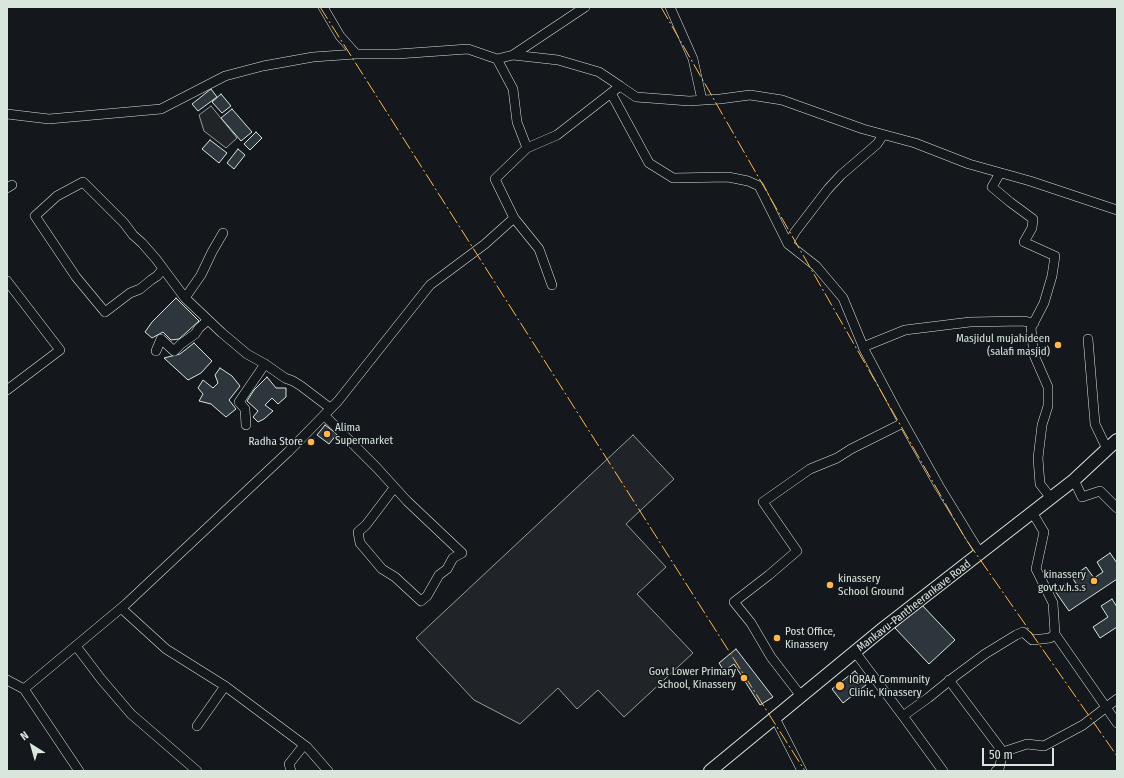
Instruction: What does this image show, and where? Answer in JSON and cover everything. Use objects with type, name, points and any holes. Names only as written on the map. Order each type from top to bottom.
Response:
[{"type":"main road","name":"Mankavu-Pantheerankave Road","points":[[711,771],[855,652],[1074,480],[1117,440]]},
{"type":"street","points":[[322,7],[340,36],[356,54]]},
{"type":"street","points":[[7,114],[49,119],[161,109],[225,76],[263,66],[312,57],[356,54],[443,52],[468,49],[497,59],[513,54],[585,7]]},
{"type":"street","points":[[670,7],[693,59],[702,100]]},
{"type":"street","points":[[513,54],[558,60],[599,72],[636,97],[689,101],[750,95],[782,100],[863,129],[915,143],[969,164],[1030,181],[1117,210]]},
{"type":"street","points":[[497,59],[514,89],[518,122],[527,148]]},
{"type":"street","points":[[552,285],[539,249],[514,218],[494,179],[527,148],[557,135],[620,86]]},
{"type":"street","points":[[611,94],[649,163],[674,178],[728,177],[748,181],[759,186],[788,244],[816,266],[842,298],[863,347],[903,423],[980,553]]},
{"type":"street","points":[[788,244],[795,232],[828,189],[841,175],[877,144],[883,135]]},
{"type":"street","points":[[1000,173],[992,187],[1033,218],[1032,228],[1024,242],[1055,256],[1052,276],[1044,302],[1031,328],[1034,355],[1048,387],[1048,406],[1042,425],[1038,458],[1040,484],[1051,498]]},
{"type":"street","points":[[163,269],[157,276],[130,293],[105,312],[76,277],[35,216],[57,196],[83,182],[142,243],[163,269],[185,298],[222,333],[247,354],[285,378],[301,386],[330,408]]},
{"type":"street","points":[[24,689],[122,608],[288,452],[338,400],[430,284],[485,244],[514,218]]},
{"type":"street","points":[[185,298],[201,275],[223,233]]},
{"type":"street","points":[[7,281],[60,350],[7,390]]},
{"type":"street","points":[[156,351],[161,339],[174,351],[195,334],[208,320]]},
{"type":"street","points":[[863,347],[905,330],[970,322],[1023,321],[1034,323]]},
{"type":"street","points":[[1088,339],[1095,424],[1107,449]]},
{"type":"street","points":[[246,425],[245,409],[239,402],[265,364]]},
{"type":"street","points":[[324,415],[377,468],[394,488],[462,553],[453,558],[447,568],[439,575],[427,596],[421,601],[395,577],[382,568],[360,543],[358,532],[366,525],[394,488]]},
{"type":"street","points":[[801,696],[771,657],[751,623],[734,602],[797,551],[763,502],[810,469],[837,458],[851,449],[903,423]]},
{"type":"street","points":[[1074,480],[1082,497],[1100,491],[1117,508]]},
{"type":"street","points":[[1032,512],[1044,532],[1036,569],[1053,603],[1055,634],[1117,723]]},
{"type":"street","points":[[122,608],[166,649],[225,686],[304,745],[328,771]]},
{"type":"street","points":[[903,716],[985,654],[1023,632],[1032,640],[1050,638],[1055,634]]},
{"type":"street","points":[[76,646],[101,679],[131,714],[197,771]]},
{"type":"street","points":[[855,652],[943,771]]},
{"type":"street","points":[[7,680],[24,689],[79,771]]},
{"type":"street","points":[[949,680],[1003,752]]},
{"type":"street","points":[[197,726],[225,686]]},
{"type":"street","points":[[1003,752],[1027,744],[1044,746],[1083,725],[1117,699]]},
{"type":"street","points":[[775,718],[802,771]]},
{"type":"street","points":[[291,771],[289,764],[304,745]]},
{"type":"street","points":[[996,771],[999,769],[1003,752]]},
{"type":"shaded area","points":[[211,106],[237,138],[226,148],[204,131],[199,115]]},
{"type":"shaded area","points":[[633,435],[674,479],[626,524],[666,567],[637,594],[693,653],[624,717],[598,690],[577,709],[558,688],[520,724],[474,700],[416,638]]},
{"type":"building","points":[[211,89],[217,97],[198,111],[192,104]]},
{"type":"building","points":[[221,94],[231,106],[222,113],[212,102]]},
{"type":"building","points":[[232,109],[252,132],[241,141],[221,118]]},
{"type":"building","points":[[256,132],[262,138],[250,150],[244,144]]},
{"type":"building","points":[[210,140],[227,153],[219,163],[202,149]]},
{"type":"building","points":[[238,149],[245,155],[234,169],[227,163]]},
{"type":"building","points":[[176,298],[199,321],[179,339],[171,340],[163,332],[152,338],[145,332],[152,322]]},
{"type":"building","points":[[194,343],[212,361],[201,373],[188,380],[164,358],[180,354]]},
{"type":"building","points":[[220,368],[232,376],[240,386],[229,400],[236,409],[226,417],[211,404],[199,401],[203,394],[198,388],[203,380],[213,388],[218,383],[215,375]]},
{"type":"building","points":[[267,377],[276,388],[286,388],[286,397],[278,404],[272,398],[265,405],[273,411],[258,422],[253,417],[258,411],[247,401],[254,390]]},
{"type":"building","name":"Alima Supermarket","points":[[325,425],[337,434],[329,444],[317,435]]},
{"type":"building","name":"kinassery govt.v.h.s.s","points":[[1110,553],[1117,563],[1117,579],[1069,611],[1055,591],[1065,584],[1071,592],[1078,587],[1072,577],[1086,567],[1094,578],[1103,572],[1097,562]]},
{"type":"building","points":[[1112,599],[1117,607],[1117,627],[1100,638],[1093,627],[1108,617],[1101,606]]},
{"type":"building","points":[[921,604],[955,640],[929,664],[895,628]]},
{"type":"building","points":[[736,649],[773,697],[760,705],[734,664],[724,671],[719,663]]},
{"type":"building","points":[[855,671],[866,685],[843,703],[832,689]]},
{"type":"power","points":[[320,7],[805,771]]},
{"type":"power","points":[[661,7],[965,538],[1117,756]]},
{"type":"place","name":"Masjidul mujahideen (salafi masjid)","points":[[1058,345]]},
{"type":"place","name":"Alima Supermarket","points":[[327,434]]},
{"type":"place","name":"Radha Store","points":[[311,442]]},
{"type":"place","name":"kinassery govt.v.h.s.s","points":[[1094,581]]},
{"type":"place","name":"kinassery School Ground","points":[[830,585]]},
{"type":"place","name":"Post Office, Kinassery","points":[[777,638]]},
{"type":"place","name":"Govt Lower Primary School, Kinassery","points":[[744,678]]},
{"type":"place","name":"IQRAA Community Clinic, Kinassery","points":[[840,686]]}]
